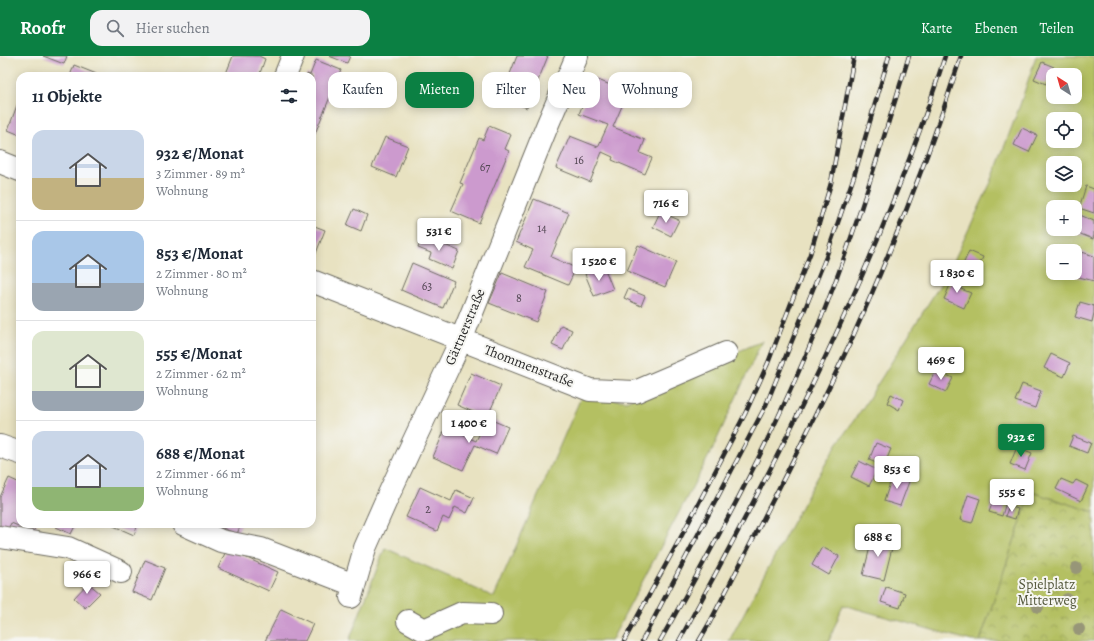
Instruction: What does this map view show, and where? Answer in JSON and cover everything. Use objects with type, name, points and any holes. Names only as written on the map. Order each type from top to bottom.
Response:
[{"type":"street","points":[[287,72],[293,56]]},
{"type":"street","name":"Gärtnerstraße","points":[[192,528],[221,540],[261,549],[352,591],[368,541],[461,340],[547,126],[577,56]]},
{"type":"street","points":[[0,162],[16,168]]},
{"type":"street","name":"Thommenstraße","points":[[316,284],[590,390],[635,392],[726,353]]},
{"type":"street","points":[[0,446],[16,452]]},
{"type":"street","points":[[0,537],[68,548],[121,572]]},
{"type":"street","points":[[408,621],[424,630],[462,613],[491,614]]},
{"type":"green space","points":[[1036,56],[1094,56],[1094,512],[1031,492],[980,641],[972,641],[843,605],[829,641],[729,641],[808,494],[837,444],[862,409],[950,269],[991,182],[1020,105]]},
{"type":"green space","points":[[762,341],[713,448],[611,641],[349,641],[385,548],[494,597],[582,395],[626,401]]},
{"type":"green space","name":"Spielplatz Mitterweg","points":[[1031,492],[1094,512],[1094,641],[980,641]]},
{"type":"building","points":[[43,56],[67,56],[64,64]]},
{"type":"building","points":[[233,56],[259,56],[265,59],[260,72],[227,72]]},
{"type":"building","points":[[329,56],[350,56],[347,63]]},
{"type":"building","points":[[517,56],[548,56],[540,76],[540,72],[511,72]]},
{"type":"building","points":[[316,60],[341,70],[340,72],[328,72],[328,102],[316,131],[316,72],[311,72]]},
{"type":"building","points":[[1042,62],[1054,67],[1046,68],[1046,84],[1034,79]]},
{"type":"building","points":[[74,65],[92,72],[71,72]]},
{"type":"building","points":[[600,81],[608,84],[608,108],[621,108],[613,127],[645,140],[640,153],[652,158],[645,174],[612,160],[613,157],[602,152],[590,182],[556,168],[570,136],[598,147],[608,125],[579,114],[581,108],[600,108]]},
{"type":"building","points":[[16,108],[16,133],[8,130]]},
{"type":"building","points":[[489,126],[511,135],[505,149],[509,151],[479,223],[451,211],[463,184],[460,183],[479,138],[483,140]]},
{"type":"building","points":[[1022,128],[1037,135],[1029,152],[1014,145]]},
{"type":"building","points":[[385,137],[408,146],[396,177],[372,167]]},
{"type":"building","points":[[1086,186],[1094,189],[1094,213],[1082,209],[1082,200]]},
{"type":"building","points":[[534,199],[569,213],[551,257],[576,268],[568,285],[525,267],[533,250],[516,242]]},
{"type":"building","points":[[354,209],[367,215],[361,231],[347,225]]},
{"type":"building","points":[[660,212],[679,220],[671,236],[653,227]]},
{"type":"building","points":[[1082,216],[1094,221],[1093,239],[1082,235]]},
{"type":"building","points":[[316,227],[325,230],[316,253]]},
{"type":"building","points":[[423,236],[459,251],[452,269],[429,259],[431,253],[418,248]]},
{"type":"building","points":[[638,245],[676,262],[665,287],[627,271]]},
{"type":"building","points":[[969,251],[983,257],[977,271],[971,269],[970,272],[961,269]]},
{"type":"building","points":[[1082,252],[1094,256],[1094,281],[1082,278]]},
{"type":"building","points":[[412,263],[454,281],[443,308],[401,290]]},
{"type":"building","points":[[604,267],[613,289],[594,296],[585,274]]},
{"type":"building","points":[[502,273],[548,292],[536,322],[489,303]]},
{"type":"building","points":[[953,278],[963,283],[961,289],[971,293],[964,308],[944,299]]},
{"type":"building","points":[[628,289],[645,296],[641,306],[624,298]]},
{"type":"building","points":[[1080,302],[1094,306],[1092,322],[1075,317]]},
{"type":"building","points":[[561,325],[572,330],[563,350],[552,345]]},
{"type":"building","points":[[945,350],[962,357],[956,372],[939,365]]},
{"type":"building","points":[[1051,354],[1070,363],[1064,377],[1044,368]]},
{"type":"building","points":[[936,370],[953,378],[946,392],[929,384]]},
{"type":"building","points":[[471,373],[501,386],[487,418],[457,405]]},
{"type":"building","points":[[1022,384],[1041,391],[1035,408],[1015,401]]},
{"type":"building","points":[[891,394],[903,400],[899,410],[887,403]]},
{"type":"building","points":[[487,418],[508,427],[496,454],[475,445],[463,470],[433,457],[446,427],[476,441]]},
{"type":"building","points":[[1009,425],[1023,431],[1019,440],[1005,434]]},
{"type":"building","points":[[1073,436],[1091,443],[1087,453],[1069,446]]},
{"type":"building","points":[[876,443],[891,449],[884,466],[869,460]]},
{"type":"building","points":[[1017,447],[1032,453],[1025,470],[1010,464]]},
{"type":"building","points":[[859,461],[877,470],[869,486],[851,477]]},
{"type":"building","points":[[893,474],[910,479],[900,506],[884,501]]},
{"type":"building","points":[[9,478],[16,481],[16,525],[11,523],[6,533],[0,530],[0,497]]},
{"type":"building","points":[[1061,479],[1073,484],[1076,480],[1088,486],[1081,501],[1056,489]]},
{"type":"building","points":[[420,487],[451,501],[456,490],[474,498],[467,513],[455,507],[449,520],[443,517],[437,531],[406,517]]},
{"type":"building","points":[[968,495],[980,499],[972,523],[960,520]]},
{"type":"building","points":[[994,498],[1006,502],[1002,516],[989,512]]},
{"type":"building","points":[[1009,506],[1018,509],[1015,519],[1005,516]]},
{"type":"building","points":[[23,528],[35,528],[33,532]]},
{"type":"building","points":[[58,528],[74,528],[71,534]]},
{"type":"building","points":[[118,528],[137,528],[134,535]]},
{"type":"building","points":[[223,528],[239,528],[237,534]]},
{"type":"building","points":[[873,535],[894,540],[884,580],[863,575]]},
{"type":"building","points":[[822,547],[839,556],[829,575],[812,565]]},
{"type":"building","points":[[227,549],[278,572],[269,591],[218,568]]},
{"type":"building","points":[[145,560],[165,568],[152,600],[132,592]]},
{"type":"building","points":[[88,583],[100,593],[85,608],[74,598]]},
{"type":"building","points":[[886,587],[905,593],[900,608],[881,602]]},
{"type":"building","points":[[281,609],[313,624],[305,641],[265,641]]},
{"type":"railway","points":[[624,641],[682,535],[745,414],[768,363],[810,254],[831,183],[854,56]]},
{"type":"railway","points":[[642,641],[766,405],[826,257],[854,176],[889,56]]},
{"type":"railway","points":[[660,641],[724,525],[764,447],[801,367],[831,293],[855,226],[909,56]]},
{"type":"railway","points":[[679,641],[755,499],[826,355],[859,282],[890,207],[919,132],[945,56]]},
{"type":"railway","points":[[699,641],[782,483],[850,343],[881,273],[910,201],[961,56]]}]
